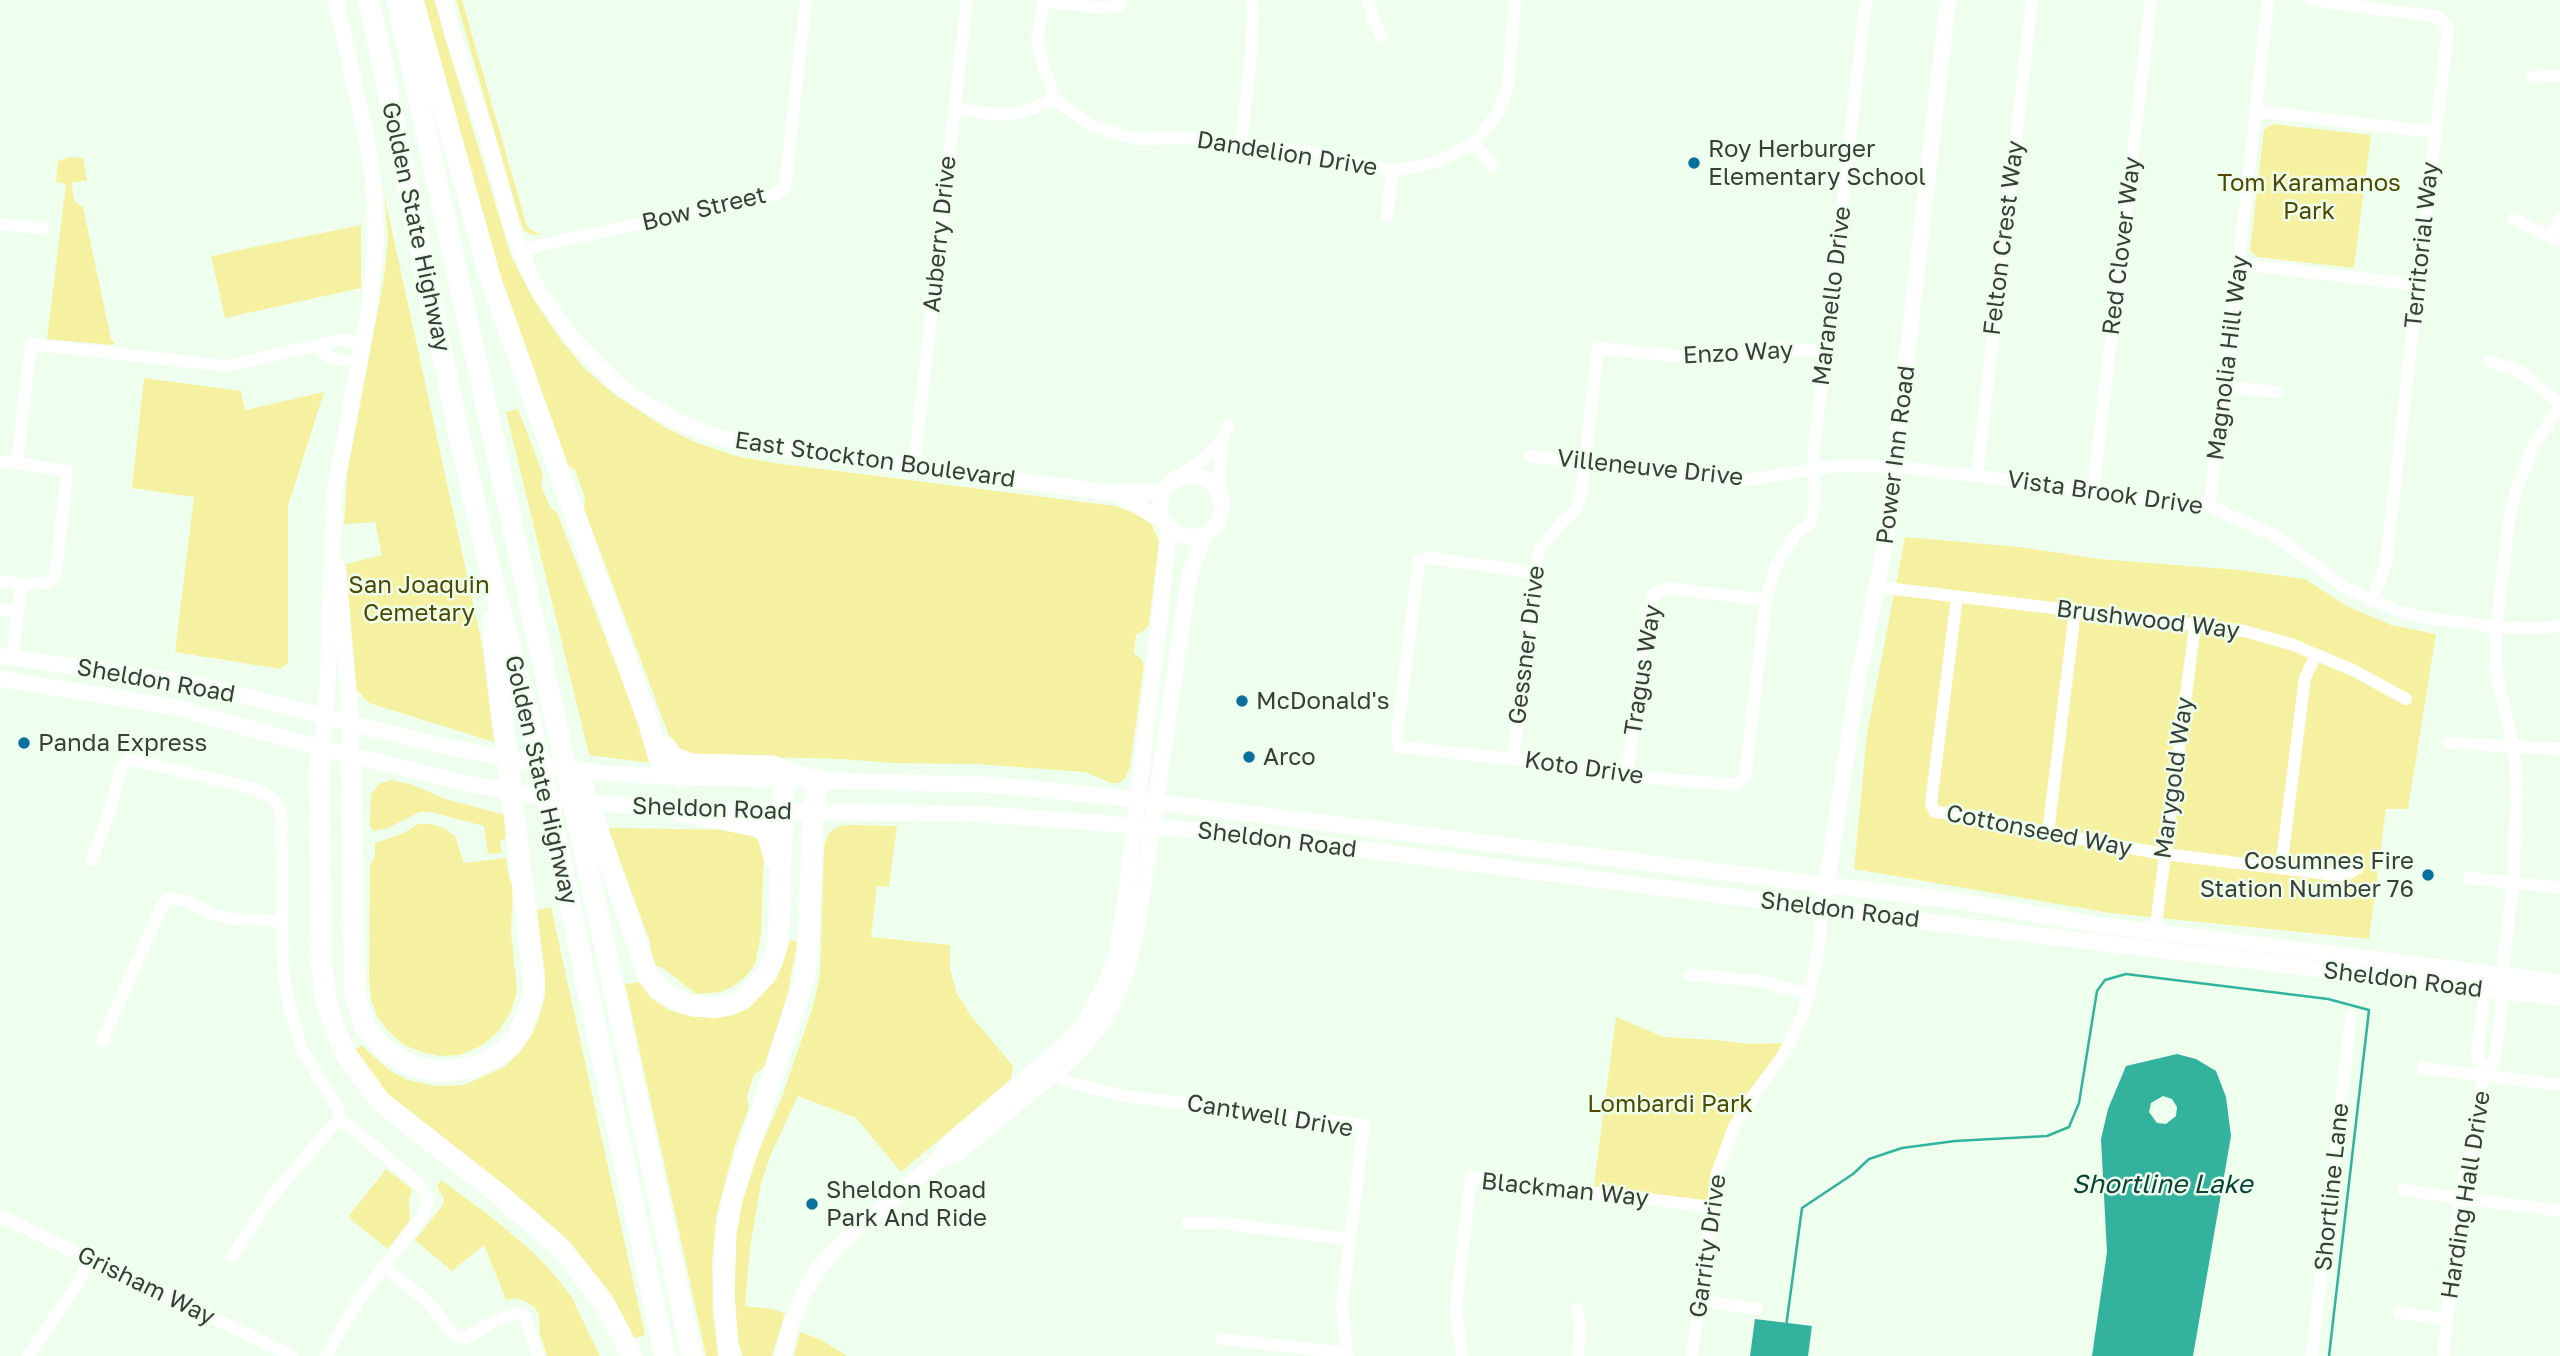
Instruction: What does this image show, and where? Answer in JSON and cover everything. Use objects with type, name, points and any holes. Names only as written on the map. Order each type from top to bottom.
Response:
[{"type":"highway","name":"Golden State Highway","points":[[369,0],[458,430],[495,591],[537,748],[665,1356]]},
{"type":"highway","name":"Golden State Highway","points":[[397,0],[692,1356]]},
{"type":"highway","points":[[412,0],[491,280],[648,721],[660,762],[664,769],[682,777]]},
{"type":"highway","points":[[351,756],[355,995],[365,1026],[384,1049],[398,1060],[412,1066],[444,1072],[478,1066],[506,1050],[518,1036],[532,1001],[534,983],[494,643],[495,591]]},
{"type":"highway","points":[[547,682],[648,975],[657,987],[670,996],[698,1007],[714,1008],[743,999],[766,975],[778,943],[784,779]]},
{"type":"highway","points":[[648,721],[673,757],[680,761],[705,765],[772,766],[813,779],[808,954],[804,980],[736,1186],[726,1232],[724,1297],[729,1356]]},
{"type":"highway","points":[[322,748],[319,775],[322,967],[329,1010],[346,1054],[380,1101],[500,1195],[561,1248],[603,1301],[632,1356]]},
{"type":"highway","points":[[681,811],[759,827],[768,835],[779,878]]},
{"type":"main road","points":[[322,748],[334,495],[363,342],[376,239],[375,198],[368,146],[335,0]]},
{"type":"main road","name":"East Stockton Boulevard","points":[[443,0],[521,252],[541,295],[576,343],[617,384],[644,403],[677,421],[745,444],[1112,493],[1163,492]]},
{"type":"main road","name":"Power Inn Road","points":[[1823,908],[1858,681],[1878,587],[1895,467],[1948,0]]},
{"type":"main road","points":[[783,1356],[794,1315],[817,1270],[858,1228],[938,1161],[959,1152],[1046,1072],[1078,1053],[1103,1021],[1118,994],[1137,928],[1192,567],[1205,535],[1216,524],[1221,511],[1221,500],[1212,483],[1195,475],[1177,478],[1163,492],[1161,512],[1167,524],[1182,536],[1205,535]]},
{"type":"main road","name":"East Stockton Boulevard","points":[[1112,493],[1167,524]]},
{"type":"main road","points":[[1046,1072],[1083,1024],[1108,978],[1116,955],[1124,910],[1160,616],[1167,524]]},
{"type":"main road","points":[[333,541],[341,587],[351,756]]},
{"type":"main road","points":[[1160,616],[1168,619],[1171,628],[1163,698],[1167,724]]},
{"type":"main road","name":"Sheldon Road","points":[[4,660],[197,684],[483,755],[611,774],[994,785],[1156,802],[1965,902],[2099,925],[2437,966],[2463,979],[2495,985],[2560,982]]},
{"type":"main road","name":"Sheldon Road","points":[[0,679],[159,703],[351,756],[485,787],[556,799],[681,811],[979,814],[1153,826],[1287,840],[1823,908],[2495,985],[2560,998]]},
{"type":"street","name":"Bow Street","points":[[521,252],[541,245],[774,195],[782,190],[785,187],[806,0]]},
{"type":"street","name":"Auberry Drive","points":[[914,467],[967,0]]},
{"type":"street","points":[[954,109],[1002,115],[1026,111],[1055,99],[1037,38],[1044,0],[1101,8],[1121,5]]},
{"type":"street","points":[[1241,145],[1251,55],[1253,0]]},
{"type":"street","points":[[1368,0],[1382,37]]},
{"type":"street","name":"Dandelion Drive","points":[[1055,99],[1093,128],[1138,139],[1193,138],[1316,153],[1392,170],[1417,167],[1441,160],[1474,143],[1497,114],[1508,87],[1515,0]]},
{"type":"street","name":"Maranello Drive","points":[[1815,468],[1814,449],[1866,0]]},
{"type":"street","name":"Felton Crest Way","points":[[1977,476],[2032,0]]},
{"type":"street","name":"Red Clover Way","points":[[2093,491],[2151,0]]},
{"type":"street","name":"Magnolia Hill Way","points":[[2209,506],[2225,387],[2268,0]]},
{"type":"street","name":"Territorial Way","points":[[2311,0],[2438,16],[2448,29],[2386,562],[2371,601]]},
{"type":"street","points":[[2532,77],[2560,76]]},
{"type":"street","points":[[2255,111],[2434,132]]},
{"type":"street","points":[[1474,143],[1492,166]]},
{"type":"street","points":[[1387,217],[1392,170]]},
{"type":"street","points":[[2513,219],[2555,238],[2560,219]]},
{"type":"street","points":[[0,223],[43,228]]},
{"type":"street","points":[[2239,264],[2417,285]]},
{"type":"street","points":[[17,463],[31,344],[227,366],[340,340],[363,342]]},
{"type":"street","points":[[316,346],[330,357],[358,363]]},
{"type":"street","name":"Enzo Way","points":[[1585,463],[1598,348],[1703,359],[1780,348],[1825,352]]},
{"type":"street","points":[[2489,361],[2521,372],[2560,405],[2534,445],[2516,490],[2510,514],[2496,627],[2496,670],[2513,745],[2517,785],[2513,883],[2495,985]]},
{"type":"street","points":[[2225,387],[2276,392]]},
{"type":"street","points":[[1177,478],[1204,458],[1226,431],[1218,491]]},
{"type":"street","name":"Villeneuve Drive","points":[[1530,456],[1728,480],[1815,468],[1895,467]]},
{"type":"street","points":[[0,461],[62,468],[67,471],[68,476],[53,580],[46,583],[0,585]]},
{"type":"street","name":"Gessner Drive","points":[[1513,759],[1539,550],[1576,510],[1585,463]]},
{"type":"street","name":"Vista Brook Drive","points":[[1895,467],[2209,506],[2274,535],[2344,587],[2398,611],[2496,627],[2560,626]]},
{"type":"street","name":"Koto Drive","points":[[1536,573],[1430,558],[1419,561],[1398,722],[1399,747],[1513,759],[1628,776],[1737,785],[1745,777],[1766,600],[1775,567],[1796,535],[1810,524],[1817,495],[1815,468]]},
{"type":"street","points":[[4,660],[18,612],[21,584]]},
{"type":"street","name":"Tragus Way","points":[[1628,776],[1643,649],[1653,594],[1665,587],[1766,600]]},
{"type":"street","name":"Brushwood Way","points":[[1878,587],[2244,631],[2291,644],[2355,671],[2406,699]]},
{"type":"street","name":"Cottonseed Way","points":[[1957,597],[1931,803],[1935,812],[1978,817],[2164,854],[2344,876],[2358,869]]},
{"type":"street","points":[[0,610],[18,612]]},
{"type":"street","points":[[2048,833],[2075,611]]},
{"type":"street","name":"Marygold Way","points":[[2155,932],[2195,625]]},
{"type":"street","points":[[2281,868],[2305,678],[2316,655]]},
{"type":"street","points":[[2449,743],[2560,749]]},
{"type":"street","points":[[92,860],[122,766],[129,760],[255,789],[276,802],[281,813],[283,970],[294,1025],[302,1048],[337,1107],[342,1122],[421,1185],[428,1201],[416,1228],[357,1303],[326,1356]]},
{"type":"street","points":[[2469,878],[2560,888]]},
{"type":"street","points":[[102,1041],[167,900],[184,900],[213,914],[231,919],[282,921]]},
{"type":"street","name":"Garrity Drive","points":[[1692,1356],[1717,1173],[1734,1127],[1745,1106],[1792,1039],[1810,995],[1823,908]]},
{"type":"street","points":[[1689,975],[1764,982],[1810,995]]},
{"type":"street","name":"Harding Hall Drive","points":[[2484,1076],[2477,1056],[2495,985]]},
{"type":"street","name":"Harding Hall Drive","points":[[2443,1356],[2460,1198],[2484,1076],[2496,1058],[2502,1004],[2495,985]]},
{"type":"street","name":"Shortline Lane","points":[[2312,1356],[2351,1017]]},
{"type":"street","points":[[2423,1068],[2560,1085]]},
{"type":"street","name":"Cantwell Drive","points":[[1046,1072],[1097,1090],[1124,1096],[1364,1125],[1342,1306],[1347,1355]]},
{"type":"street","points":[[232,1257],[269,1200],[334,1124],[342,1122]]},
{"type":"street","name":"Blackman Way","points":[[1462,1356],[1456,1306],[1471,1177],[1711,1207]]},
{"type":"street","points":[[2403,1190],[2560,1211]]},
{"type":"street","name":"Grisham Way","points":[[0,1216],[292,1356]]},
{"type":"street","points":[[1187,1223],[1219,1223],[1349,1239]]},
{"type":"street","points":[[28,1356],[72,1292],[90,1259]]},
{"type":"street","points":[[384,1267],[428,1303],[455,1336],[466,1338],[491,1323],[517,1313],[525,1316],[538,1356]]},
{"type":"street","points":[[1699,1301],[1757,1309]]},
{"type":"street","points":[[1577,1309],[1580,1326],[1578,1356]]},
{"type":"street","points":[[2399,1313],[2447,1318]]},
{"type":"street","points":[[1222,1339],[1347,1355]]},
{"type":"green space","points":[[423,0],[434,0],[511,256],[534,300],[561,340],[584,368],[615,395],[666,428],[697,443],[736,456],[1115,506],[1135,513],[1151,524],[1159,541],[1149,623],[1146,629],[1136,635],[1134,653],[1144,665],[1130,767],[1125,779],[1119,783],[1111,783],[1085,772],[975,764],[684,755],[671,741],[584,508],[585,498],[575,470],[566,464],[511,320]]},
{"type":"green space","points":[[456,0],[462,0],[527,227],[540,235],[525,231],[521,224]]},
{"type":"green space","name":"Tom Karamanos Park","points":[[2272,124],[2371,135],[2354,268],[2257,257],[2250,250],[2264,130]]},
{"type":"green space","points":[[70,157],[83,158],[87,180],[72,183],[72,187],[75,202],[83,207],[111,339],[115,344],[112,345],[47,339],[66,184],[56,182],[58,161]]},
{"type":"green space","name":"San Joaquin Cemetary","points":[[384,194],[482,644],[494,742],[369,703],[356,689],[353,678],[346,564],[382,555],[375,522],[344,524],[347,474],[384,278],[388,239]]},
{"type":"green space","points":[[361,225],[361,288],[225,318],[211,256]]},
{"type":"green space","points":[[144,378],[241,391],[245,410],[324,392],[288,506],[288,663],[280,669],[175,652],[194,497],[132,488]]},
{"type":"green space","points":[[518,409],[543,474],[541,485],[550,507],[557,513],[653,760],[651,763],[589,755],[506,412]]},
{"type":"green space","points":[[1905,537],[2305,579],[2347,606],[2391,625],[2436,634],[2408,809],[2386,809],[2369,939],[2110,913],[1854,869],[1867,734]]},
{"type":"green space","points":[[392,780],[413,785],[445,799],[506,815],[508,830],[504,840],[500,840],[502,853],[488,854],[484,826],[431,812],[420,812],[386,829],[373,831],[370,825],[371,794],[379,784]]},
{"type":"green space","points":[[418,824],[432,824],[455,836],[464,863],[506,858],[509,878],[513,885],[511,933],[517,990],[511,1012],[499,1031],[481,1046],[460,1055],[440,1056],[404,1045],[389,1032],[377,1016],[371,999],[370,866],[375,856],[375,843],[402,834]]},
{"type":"green space","points":[[848,825],[897,826],[889,887],[877,886],[871,937],[950,945],[950,969],[957,994],[972,1017],[1013,1066],[1011,1079],[901,1172],[856,1118],[798,1096],[771,1154],[761,1184],[750,1247],[745,1306],[785,1313],[772,1356],[743,1356],[736,1336],[733,1306],[734,1246],[742,1203],[755,1159],[782,1097],[813,1006],[820,975],[824,847],[831,831]]},
{"type":"green space","points":[[608,828],[744,830],[756,835],[764,851],[761,934],[755,964],[746,976],[721,992],[696,994],[663,968],[656,966],[651,955],[650,942]]},
{"type":"green space","points":[[551,907],[645,1335],[631,1339],[614,1306],[441,1142],[437,1132],[388,1098],[353,1052],[361,1045],[389,1070],[408,1080],[435,1086],[464,1085],[504,1067],[519,1053],[533,1033],[540,1014],[545,995],[545,973],[537,910]]},
{"type":"green space","points":[[785,941],[797,941],[788,993],[764,1067],[754,1075],[747,1097],[749,1107],[734,1148],[716,1218],[712,1264],[713,1314],[718,1356],[706,1356],[625,984],[639,982],[651,998],[669,1010],[693,1017],[716,1017],[741,1011],[761,996],[775,979]]},
{"type":"green space","name":"Lombardi Park","points":[[1616,1017],[1664,1037],[1751,1044],[1785,1043],[1737,1113],[1711,1207],[1593,1192]]},
{"type":"green space","points":[[386,1169],[412,1189],[409,1201],[410,1220],[388,1249],[348,1217]]},
{"type":"green space","points":[[441,1180],[489,1215],[551,1271],[571,1296],[600,1356],[547,1356],[540,1335],[539,1315],[534,1306],[517,1298],[506,1300],[484,1245],[452,1271],[415,1240],[443,1205],[444,1199],[437,1186]]},
{"type":"green space","points":[[800,1332],[820,1339],[847,1356],[794,1356]]},
{"type":"water","name":"Shortline Lake","points":[[2177,1054],[2196,1059],[2216,1071],[2226,1097],[2231,1136],[2193,1356],[2092,1356],[2107,1252],[2101,1139],[2108,1109],[2126,1066]],"holes":[[[2163,1096],[2172,1099],[2177,1107],[2176,1116],[2166,1124],[2157,1123],[2149,1112],[2151,1103]]]},
{"type":"water","points":[[1755,1319],[1812,1326],[1808,1356],[1750,1356]]},
{"type":"waterway","points":[[1786,1327],[1802,1208],[1853,1174],[1869,1159],[1902,1148],[1955,1141],[2047,1136],[2069,1127],[2079,1103],[2097,991],[2105,980],[2126,974],[2328,999],[2369,1010],[2329,1356]]},
{"type":"place","name":"Roy Herburger Elementary School","points":[[1694,163]]},
{"type":"place","name":"McDonald's","points":[[1242,701]]},
{"type":"place","name":"Panda Express","points":[[24,743]]},
{"type":"place","name":"Arco","points":[[1249,757]]},
{"type":"place","name":"Cosumnes Fire Station Number 76","points":[[2428,875]]},
{"type":"place","name":"Sheldon Road Park And Ride","points":[[812,1204]]}]
